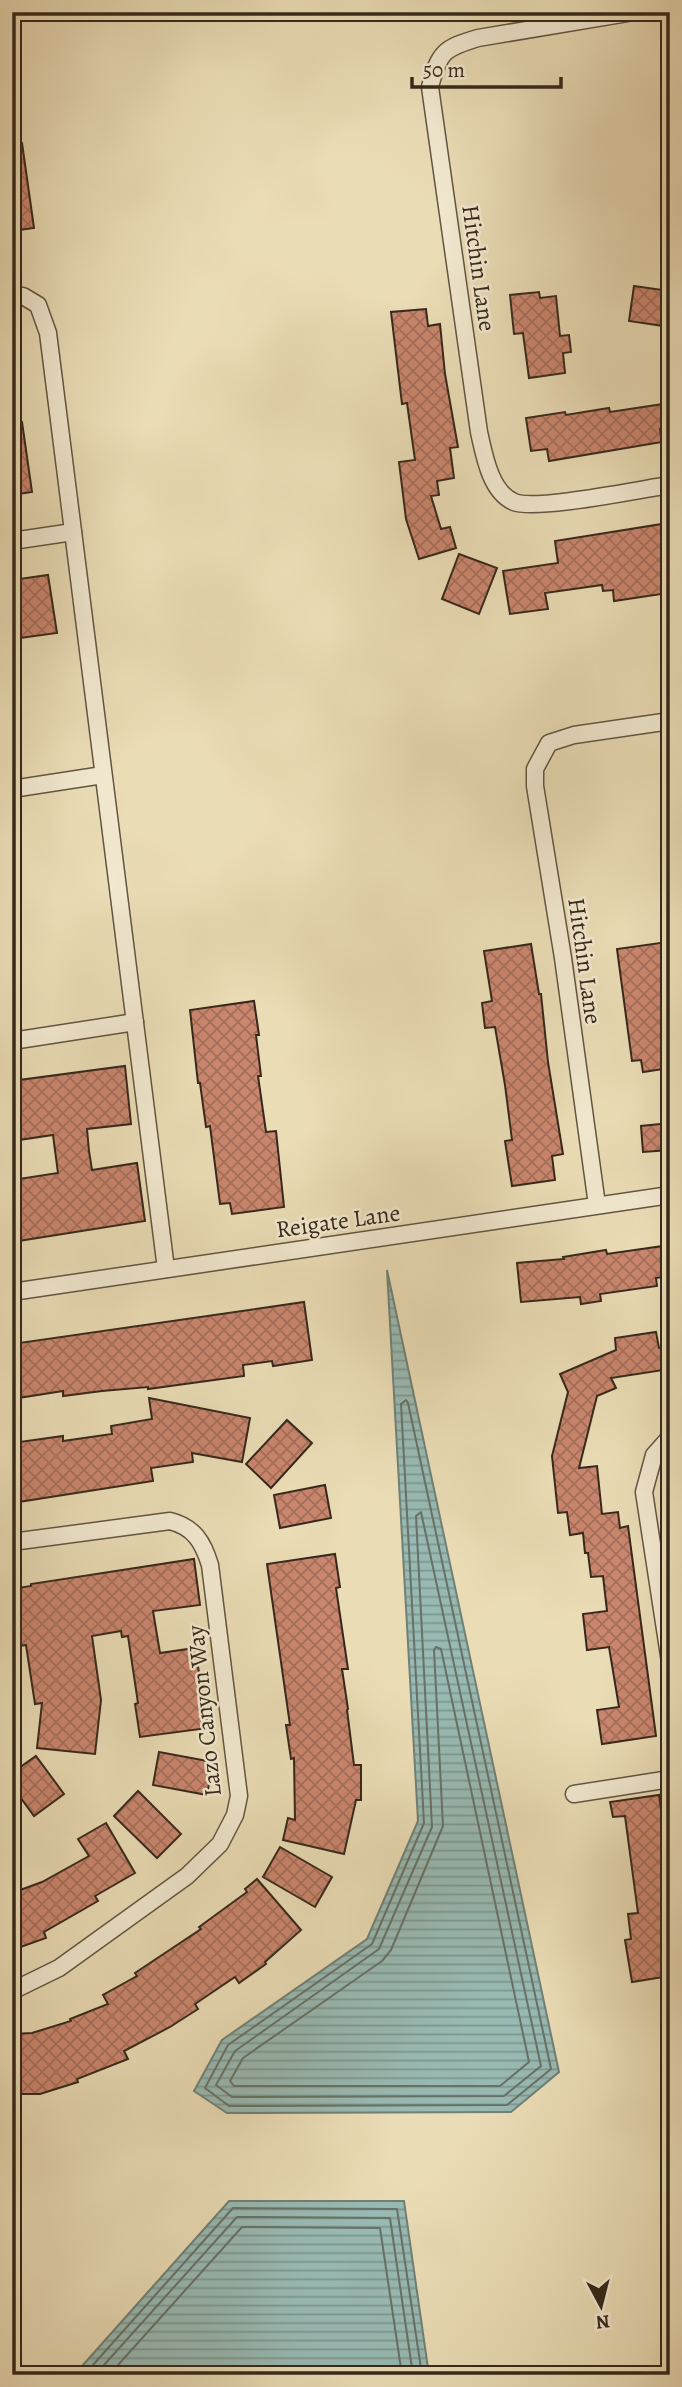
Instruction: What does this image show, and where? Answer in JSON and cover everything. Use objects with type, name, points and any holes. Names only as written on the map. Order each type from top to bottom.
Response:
[{"type":"street","name":"Hitchin Lane","points":[[634,12],[478,38],[454,45],[436,62],[430,86],[479,432],[486,465],[498,488],[514,502],[542,504],[670,485]]},
{"type":"street","points":[[18,295],[38,305],[48,334],[166,1269]]},
{"type":"street","points":[[12,541],[73,532]]},
{"type":"street","name":"Hitchin Lane","points":[[597,1205],[563,958],[535,786],[535,769],[549,743],[564,738],[670,720]]},
{"type":"street","points":[[12,789],[103,775]]},
{"type":"street","points":[[12,1041],[135,1023]]},
{"type":"street","name":"Reigate Lane","points":[[12,1292],[670,1195]]},
{"type":"street","points":[[670,1437],[654,1455],[644,1492],[670,1662]]},
{"type":"street","name":"Lazo Canyon Way","points":[[12,1542],[170,1521],[191,1530],[200,1539],[210,1564],[239,1780],[235,1815],[220,1844],[187,1876],[59,1968],[12,1991]]},
{"type":"street","points":[[575,1794],[670,1779]]},
{"type":"water","points":[[387,1270],[559,2072],[511,2112],[227,2113],[194,2091],[222,2040],[367,1939],[418,1821]]},
{"type":"water","points":[[229,2201],[404,2201],[429,2375],[74,2375]]},
{"type":"building","points":[[22,143],[34,228],[12,231],[12,144]]},
{"type":"building","points":[[634,286],[670,291],[670,327],[629,321]]},
{"type":"building","points":[[539,292],[540,298],[556,296],[560,336],[569,335],[571,352],[563,353],[565,373],[529,378],[523,333],[514,334],[510,295]]},
{"type":"building","points":[[426,309],[428,326],[440,324],[445,374],[458,447],[450,448],[454,478],[437,481],[439,495],[431,496],[441,529],[450,527],[456,548],[419,559],[406,519],[399,462],[415,460],[407,403],[402,404],[391,312]]},
{"type":"building","points":[[670,403],[670,428],[660,429],[662,442],[549,461],[547,449],[531,451],[526,418],[609,408],[610,412]]},
{"type":"building","points":[[22,422],[32,492],[12,495],[12,423]]},
{"type":"building","points":[[662,524],[663,532],[670,531],[670,580],[666,581],[668,593],[614,601],[613,590],[603,591],[602,585],[545,593],[548,609],[510,614],[503,571],[558,563],[555,541]]},
{"type":"building","points":[[459,554],[497,568],[479,614],[442,599]]},
{"type":"building","points":[[48,575],[57,633],[12,639],[12,580]]},
{"type":"building","points":[[667,942],[670,959],[670,1068],[643,1072],[641,1060],[632,1061],[617,949]]},
{"type":"building","points":[[531,944],[541,994],[548,1062],[563,1154],[552,1156],[555,1180],[512,1186],[505,1141],[512,1140],[505,1085],[495,1027],[485,1028],[482,1003],[492,1001],[484,951]]},
{"type":"building","points":[[254,1001],[259,1035],[256,1035],[261,1076],[258,1076],[266,1132],[276,1131],[284,1207],[232,1214],[230,1203],[220,1204],[210,1126],[206,1127],[198,1083],[190,1010]]},
{"type":"building","points":[[125,1066],[131,1124],[87,1129],[89,1151],[92,1170],[137,1163],[145,1221],[12,1242],[12,1180],[58,1173],[53,1135],[12,1141],[12,1081]]},
{"type":"building","points":[[670,1123],[670,1150],[643,1152],[641,1126]]},
{"type":"building","points":[[670,1245],[670,1276],[656,1278],[657,1286],[600,1294],[601,1301],[581,1304],[580,1297],[521,1302],[517,1263],[564,1259],[563,1257],[606,1250],[607,1254]]},
{"type":"building","points":[[304,1302],[312,1360],[273,1366],[272,1361],[243,1365],[244,1376],[148,1389],[63,1396],[63,1391],[12,1399],[12,1344]]},
{"type":"building","points":[[656,1332],[659,1348],[670,1347],[670,1369],[611,1378],[616,1388],[597,1396],[579,1468],[597,1466],[602,1514],[618,1512],[620,1528],[628,1526],[656,1736],[602,1744],[597,1710],[619,1707],[609,1647],[587,1650],[583,1614],[607,1611],[603,1576],[591,1577],[583,1533],[570,1535],[567,1512],[558,1513],[552,1456],[568,1392],[560,1374],[616,1350],[615,1338]]},
{"type":"building","points":[[149,1398],[250,1418],[242,1462],[192,1453],[193,1462],[151,1468],[153,1481],[12,1503],[12,1443],[63,1436],[63,1441],[112,1434],[111,1426],[152,1419]]},
{"type":"building","points":[[287,1420],[312,1443],[271,1488],[246,1464]]},
{"type":"building","points":[[325,1485],[331,1518],[280,1528],[274,1495]]},
{"type":"building","points":[[335,1554],[340,1587],[336,1588],[348,1669],[342,1669],[347,1710],[354,1765],[361,1765],[361,1800],[356,1800],[344,1854],[283,1840],[288,1818],[295,1820],[294,1758],[291,1759],[286,1725],[290,1725],[267,1564]]},
{"type":"building","points":[[194,1559],[200,1605],[153,1611],[160,1653],[195,1648],[208,1728],[140,1737],[128,1636],[122,1637],[121,1631],[92,1636],[101,1700],[95,1754],[37,1748],[42,1703],[35,1704],[26,1645],[12,1647],[12,1589]]},
{"type":"building","points":[[159,1752],[213,1762],[207,1795],[153,1785]]},
{"type":"building","points":[[36,1756],[64,1794],[34,1816],[12,1786],[12,1773]]},
{"type":"building","points":[[138,1791],[181,1834],[157,1858],[114,1816]]},
{"type":"building","points":[[659,1795],[661,1809],[668,1808],[670,1824],[670,1976],[632,1982],[625,1940],[631,1939],[628,1914],[638,1913],[625,1816],[613,1817],[610,1802]]},
{"type":"building","points":[[106,1823],[135,1873],[95,1896],[98,1901],[44,1932],[46,1938],[15,1949],[12,1941],[12,1893],[42,1882],[89,1856],[78,1839]]},
{"type":"building","points":[[280,1847],[332,1877],[315,1907],[263,1877]]},
{"type":"building","points":[[257,1879],[301,1930],[265,1962],[266,1964],[239,1983],[235,1977],[195,2004],[198,2009],[124,2051],[128,2059],[77,2079],[78,2082],[40,2094],[12,2094],[12,2034],[32,2033],[71,2021],[70,2019],[108,2004],[103,1995],[137,1976],[135,1973],[201,1929],[199,1927],[247,1892],[245,1889]]}]
